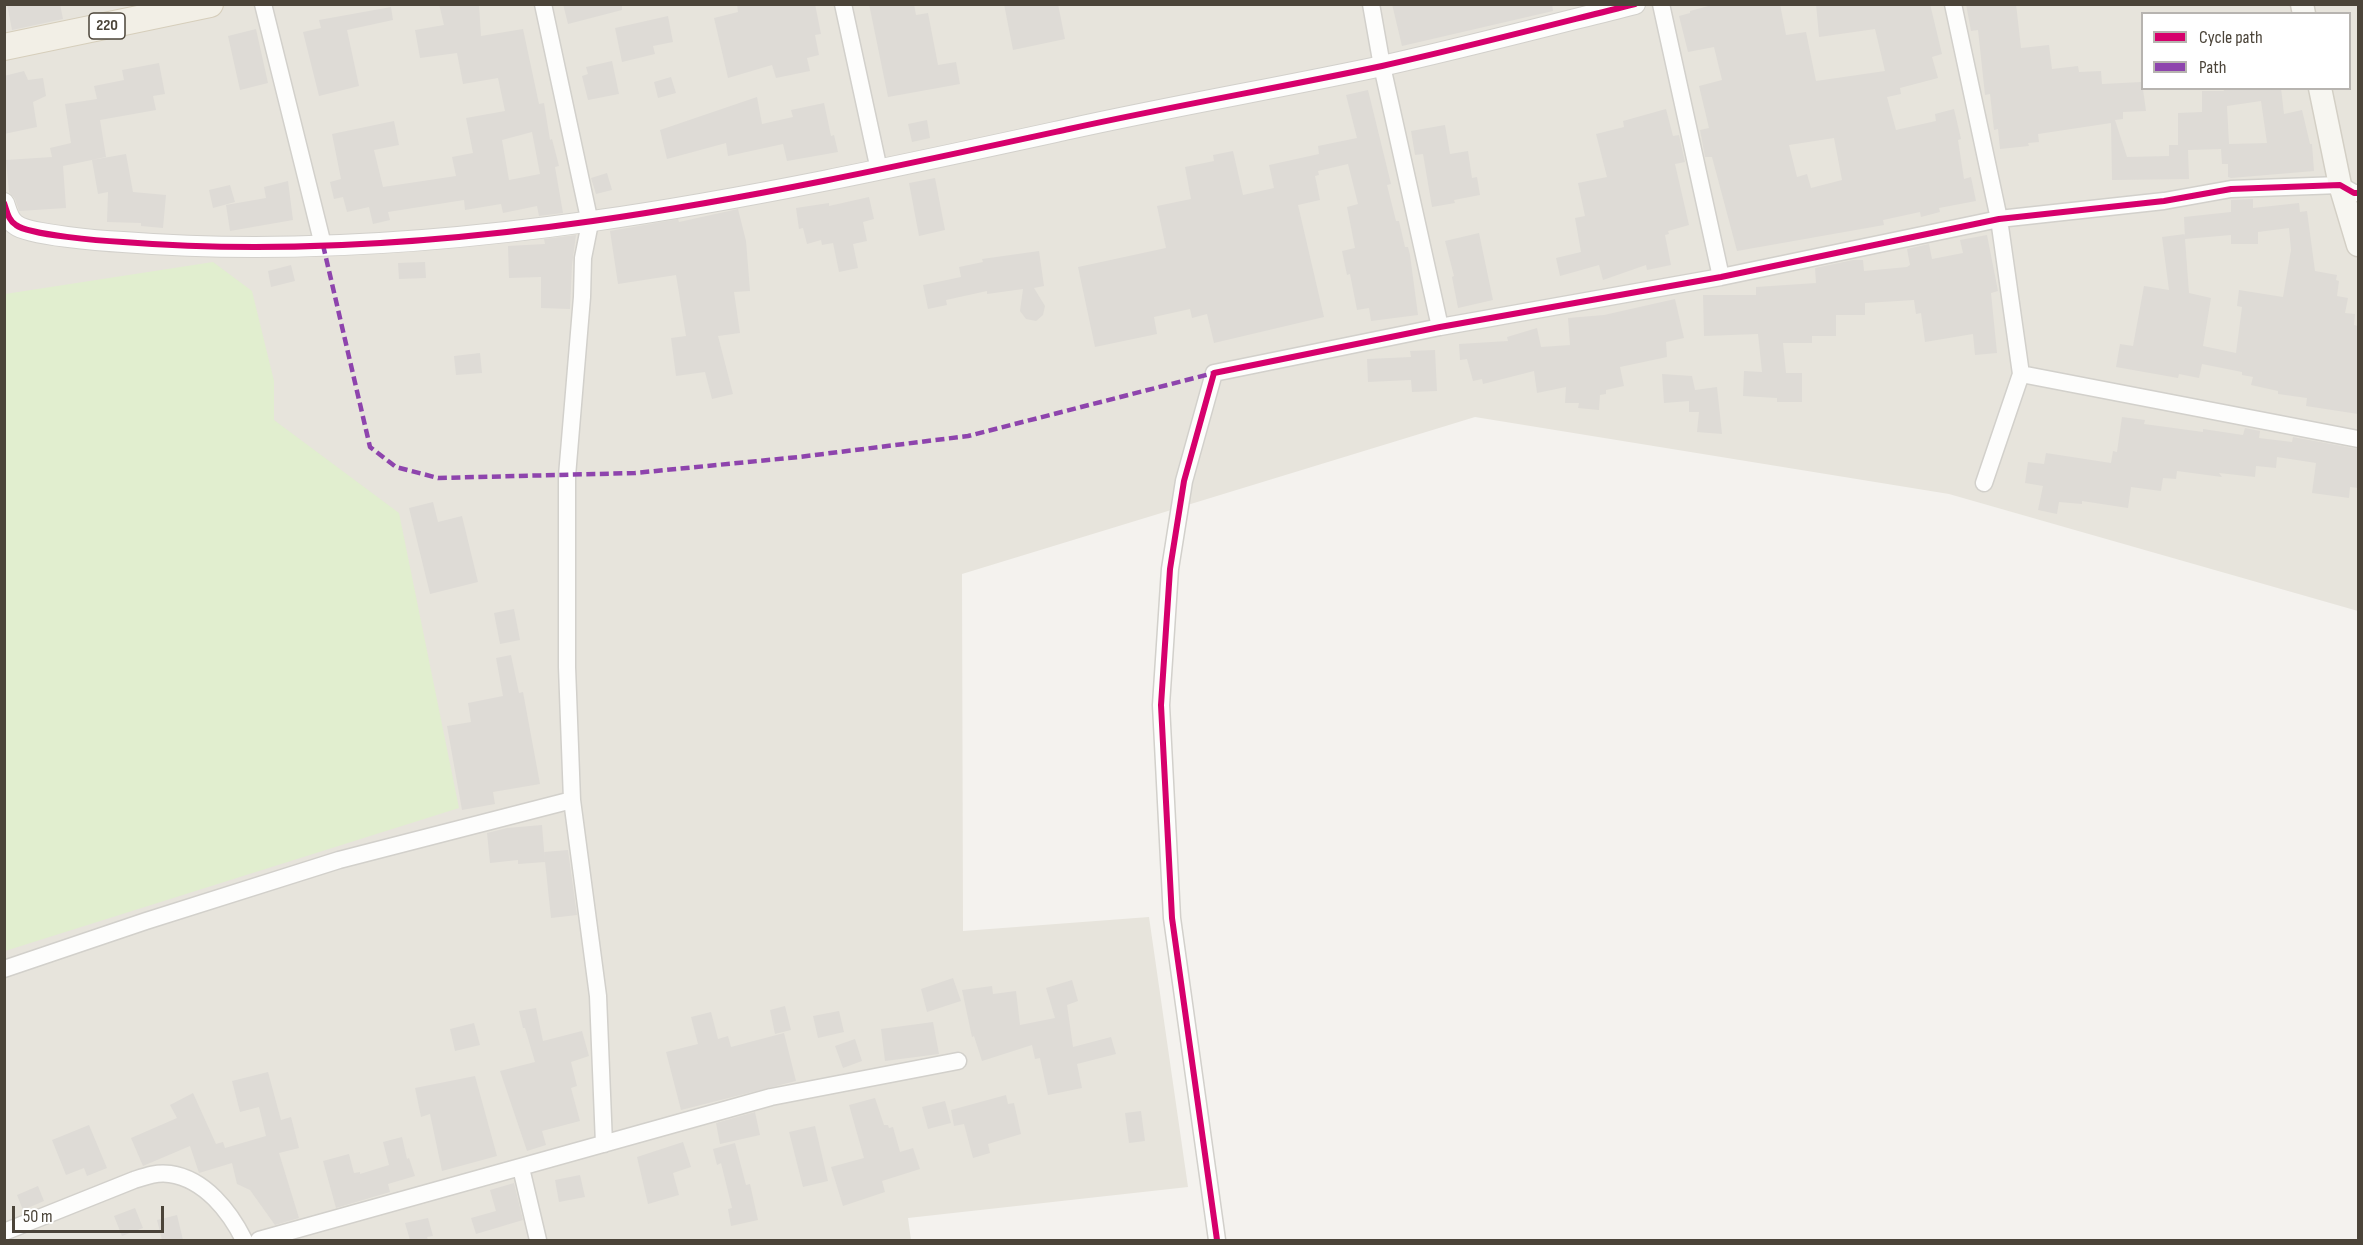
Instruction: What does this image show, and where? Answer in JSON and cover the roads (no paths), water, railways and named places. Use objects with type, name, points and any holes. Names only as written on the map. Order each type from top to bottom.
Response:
[{"type":"main road","name":"220","points":[[4,47],[210,4]]},
{"type":"main road","points":[[2321,90],[2349,189],[2358,245]]},
{"type":"street","points":[[263,4],[322,245]]},
{"type":"street","points":[[543,4],[590,223],[583,258],[582,297],[567,476],[567,667],[572,800],[598,996],[604,1144]]},
{"type":"street","points":[[843,4],[879,170]]},
{"type":"street","points":[[1371,4],[1382,66],[1440,327]]},
{"type":"street","points":[[4,203],[9,218],[17,226],[29,230],[99,241],[194,248],[434,239],[590,223],[879,170],[1162,108],[1382,66],[1635,4]]},
{"type":"street","points":[[1661,4],[1721,277]]},
{"type":"street","points":[[1953,4],[1999,219],[2021,374],[1983,483]]},
{"type":"street","points":[[1217,1240],[1172,918],[1161,705],[1170,569],[1184,480],[1214,374],[1440,327],[1721,277],[1999,219],[2164,201],[2231,189],[2349,189]]},
{"type":"street","points":[[2021,374],[2358,438]]},
{"type":"street","points":[[4,969],[339,860],[572,800]]},
{"type":"street","points":[[259,1240],[771,1097],[958,1061]]},
{"type":"street","points":[[521,1168],[537,1240]]},
{"type":"street","points":[[4,1232],[134,1179],[154,1174],[172,1174],[192,1182],[214,1197],[233,1218],[244,1240]]}]
